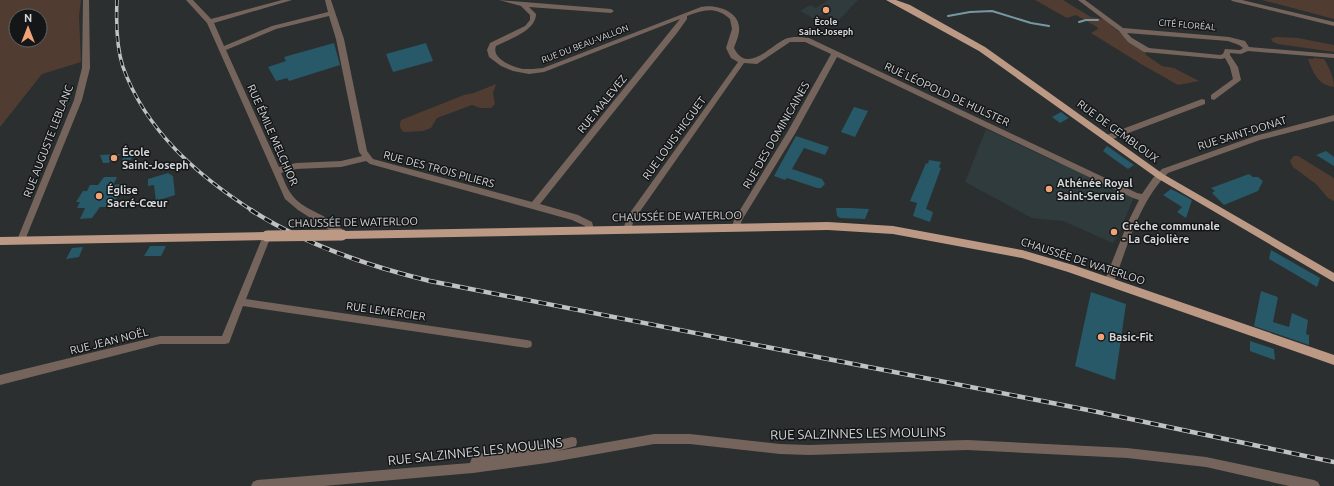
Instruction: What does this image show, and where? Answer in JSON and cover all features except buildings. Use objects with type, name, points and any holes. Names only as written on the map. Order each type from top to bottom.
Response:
[{"type":"main road","name":"RUE DE GEMBLOUX","points":[[890,0],[907,7],[982,49],[1160,176],[1334,278]]},
{"type":"main road","name":"CHAUSSÉE DE WATERLOO","points":[[0,241],[736,227],[835,226],[893,230],[1022,254],[1109,282],[1334,360]]},
{"type":"street","name":"RUE AUGUSTE LEBLANC","points":[[21,240],[78,100],[86,68],[84,31],[86,0]]},
{"type":"street","points":[[191,2],[201,0]]},
{"type":"street","points":[[210,22],[289,0]]},
{"type":"street","name":"RUE DES TROIS PILIERS","points":[[328,0],[340,39],[363,152],[366,158],[375,164],[575,217],[589,224],[590,230]]},
{"type":"street","points":[[502,0],[523,5],[611,11]]},
{"type":"street","points":[[701,9],[703,0]]},
{"type":"street","name":"CITÉ FLORÉAL","points":[[1081,0],[1121,30],[1130,40],[1148,50],[1221,57],[1226,55],[1228,51],[1241,52],[1247,49],[1334,56]]},
{"type":"street","points":[[1234,0],[1334,24]]},
{"type":"street","name":"RUE ÉMILE MELCHIOR","points":[[191,2],[210,22],[288,197],[298,206],[333,226],[342,235]]},
{"type":"street","name":"RUE DU BEAU-VALLON","points":[[523,5],[533,14],[533,20],[527,27],[493,45],[491,50],[492,55],[509,68],[529,72],[544,70],[701,9],[718,9],[734,20],[736,28],[730,48],[734,56],[742,61]]},
{"type":"street","points":[[222,49],[274,27],[332,13]]},
{"type":"street","name":"RUE MALEVEZ","points":[[534,206],[675,31],[684,19],[684,16]]},
{"type":"street","name":"CITÉ FLORÉAL","points":[[1121,30],[1229,39],[1242,43],[1247,49]]},
{"type":"street","name":"RUE LÉOPOLD DE HULSTER","points":[[742,61],[754,62],[788,40],[807,40],[1136,196],[1143,197]]},
{"type":"street","name":"RUE DES DOMINICAINES","points":[[736,227],[738,220],[792,132],[835,53]]},
{"type":"street","points":[[1214,97],[1238,80],[1234,67],[1226,55]]},
{"type":"street","name":"RUE LOUIS HICGUET","points":[[627,230],[630,219],[742,61]]},
{"type":"street","points":[[1107,138],[1202,102]]},
{"type":"street","name":"RUE SAINT-DONAT","points":[[1109,282],[1143,197],[1160,176],[1176,166],[1258,138],[1334,118]]},
{"type":"street","points":[[276,171],[296,166],[341,164],[366,158]]},
{"type":"street","points":[[240,302],[267,236]]},
{"type":"street","name":"RUE JEAN NOËL","points":[[0,380],[160,340],[225,340],[240,302]]},
{"type":"street","name":"RUE LEMERCIER","points":[[240,302],[527,344]]},
{"type":"street","name":"RUE SALZINNES LES MOULINS","points":[[257,486],[474,468],[547,458],[654,439],[690,439],[780,449],[810,450],[967,445],[1127,453],[1206,462],[1314,486]]},
{"type":"street","points":[[474,468],[477,459],[522,454],[572,442]]},
{"type":"shaded area","points":[[0,0],[81,0],[79,16],[81,62],[42,74],[0,127]]},
{"type":"shaded area","name":"Ècole Saint-Joseph","points":[[828,0],[858,0],[839,20],[823,14],[815,19],[800,11],[810,5],[816,8]]},
{"type":"shaded area","points":[[1035,0],[1063,0],[1091,17],[1104,19],[1145,51],[1146,55],[1162,66],[1174,68],[1199,81],[1178,85],[1091,33],[1098,29],[1097,27],[1076,15],[1067,18]]},
{"type":"shaded area","points":[[1262,0],[1334,0],[1334,19]]},
{"type":"shaded area","points":[[1276,37],[1298,38],[1334,45],[1334,52],[1278,44],[1273,42],[1271,39]]},
{"type":"shaded area","points":[[1308,59],[1324,59],[1332,75],[1334,87],[1324,84],[1317,78]]},
{"type":"shaded area","points":[[496,84],[493,93],[495,104],[491,108],[480,108],[472,105],[437,118],[431,128],[423,131],[404,132],[400,128],[401,120]]},
{"type":"shaded area","name":"Athénée Royal Saint-Servais","points":[[986,129],[1058,163],[1060,161],[1134,197],[1118,235],[1113,243],[1063,221],[1032,218],[965,182]]},
{"type":"shaded area","points":[[1294,156],[1298,156],[1334,178],[1334,201],[1328,198],[1316,184],[1293,167],[1290,161]]},
{"type":"waterway","points":[[948,16],[970,12],[992,11],[1031,23],[1049,26]]},
{"type":"waterway","points":[[1079,22],[1086,20],[1098,20]]},
{"type":"railway","points":[[117,0],[117,34],[123,67],[133,90],[145,111],[159,131],[193,166],[212,182],[253,211]]},
{"type":"railway","points":[[251,210],[293,234],[315,244],[360,261],[430,281],[1088,410],[1334,462]]},
{"type":"place","name":"Ècole Saint-Joseph","points":[[826,10]]},
{"type":"place","name":"École Saint-Joseph","points":[[114,158]]},
{"type":"place","name":"Athénée Royal Saint-Servais","points":[[1049,189]]},
{"type":"place","name":"Église Sacré-Cœur","points":[[99,196]]},
{"type":"place","name":"Crèche communale - La Cajolière","points":[[1114,232]]},
{"type":"place","name":"Basic-Fit","points":[[1101,337]]}]
